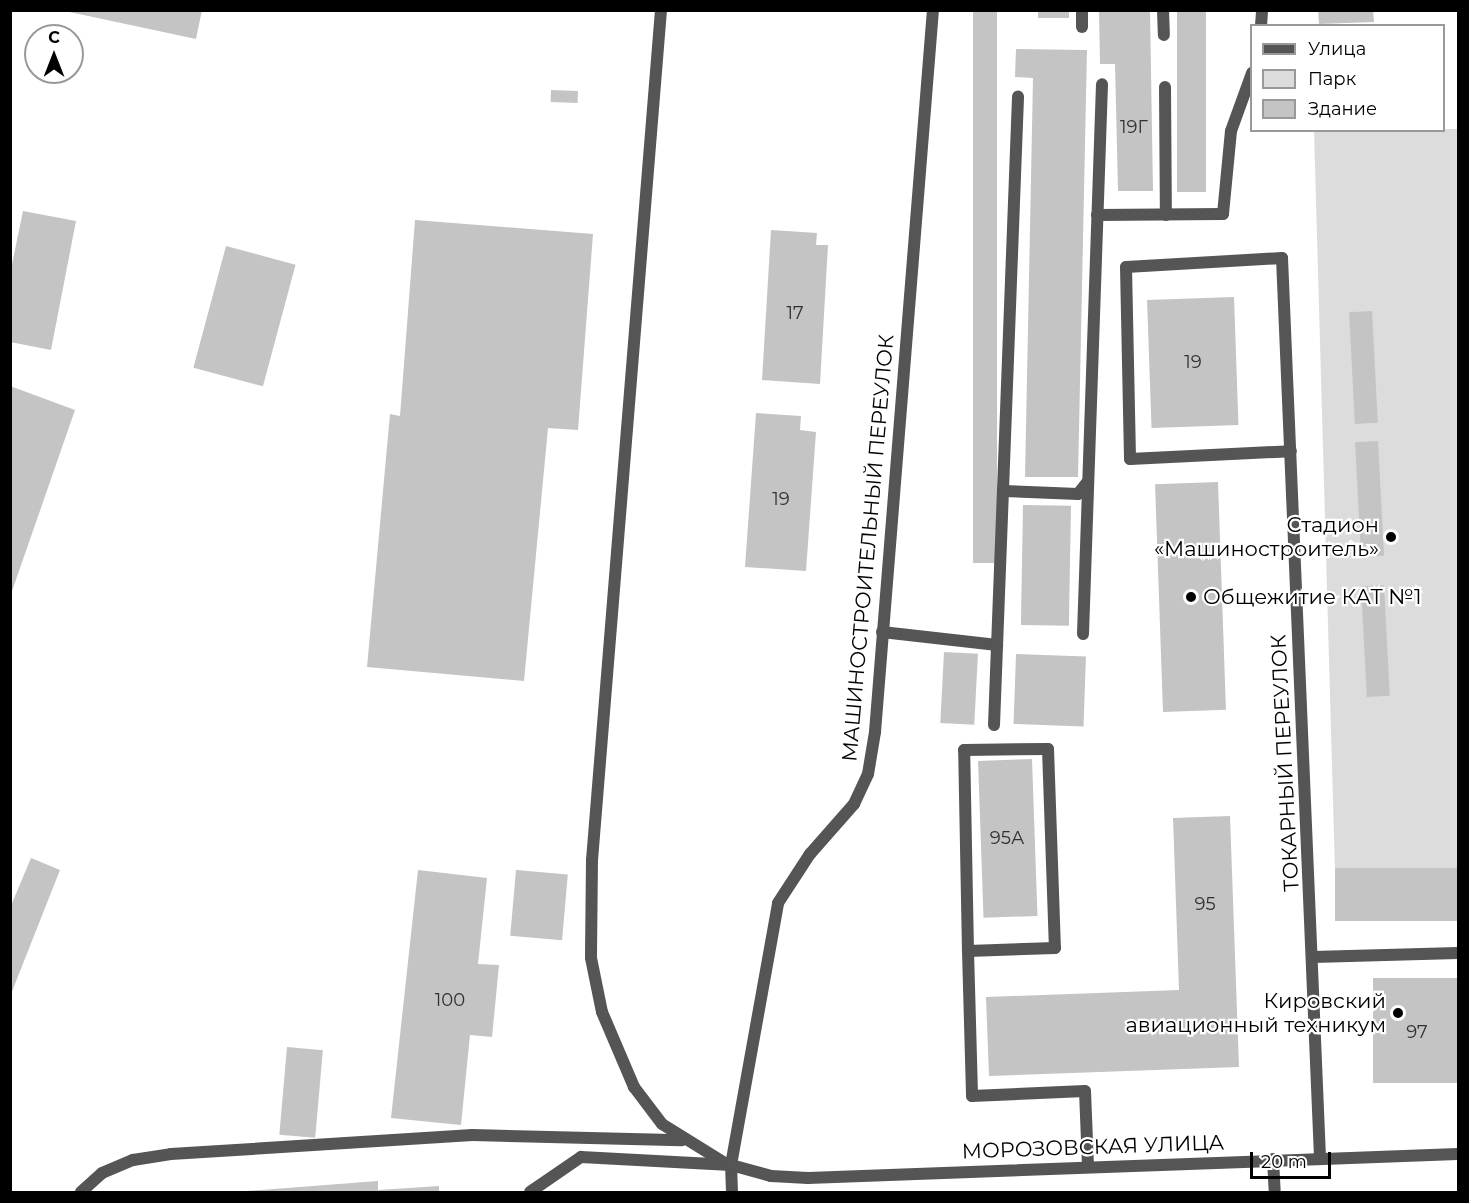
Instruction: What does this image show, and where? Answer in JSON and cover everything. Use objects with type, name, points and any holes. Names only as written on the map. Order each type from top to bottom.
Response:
[{"type":"street","points":[[661,10],[590,922],[595,986],[614,1043],[646,1104],[682,1140],[731,1165]]},
{"type":"street","name":"МАШИНОСТРОИТЕЛЬНЫЙ ПЕРЕУЛОК","points":[[732,1192],[731,1165],[778,903],[810,854],[854,804],[868,774],[882,632],[933,10]]},
{"type":"street","points":[[1082,10],[1082,27]]},
{"type":"street","points":[[1163,10],[1164,35]]},
{"type":"street","points":[[1097,215],[1223,214],[1231,131],[1250,76]]},
{"type":"street","points":[[1083,634],[1102,84]]},
{"type":"street","points":[[1165,87],[1166,215]]},
{"type":"street","points":[[994,725],[1018,96]]},
{"type":"street","name":"ТОКАРНЫЙ ПЕРЕУЛОК","points":[[1291,451],[1130,459],[1126,267],[1282,258],[1291,451],[1313,957],[1320,1158]]},
{"type":"street","points":[[1003,490],[1078,494],[1088,481]]},
{"type":"street","points":[[882,632],[997,645]]},
{"type":"street","points":[[968,951],[1055,948],[1048,749],[964,750],[968,951],[972,1096],[1085,1091],[1089,1166]]},
{"type":"street","points":[[1313,957],[1458,953]]},
{"type":"street","points":[[81,1192],[102,1173],[134,1160],[171,1154],[472,1135],[682,1140]]},
{"type":"street","name":"МОРОЗОВСКАЯ УЛИЦА","points":[[731,1165],[771,1176],[808,1178],[1458,1154]]},
{"type":"street","points":[[530,1192],[581,1157],[731,1165]]},
{"type":"street","points":[[1274,1159],[1275,1192]]},
{"type":"green space","name":"Стадион «Машиностроитель»","points":[[1445,129],[1458,129],[1458,868],[1335,871],[1314,132],[1445,132]]},
{"type":"building","points":[[60,10],[202,10],[196,39]]},
{"type":"building","points":[[973,10],[997,10],[997,563],[973,563]]},
{"type":"building","points":[[1038,10],[1069,10],[1069,18],[1038,18]]},
{"type":"building","points":[[1099,10],[1150,10],[1153,191],[1118,191],[1115,64],[1100,64]]},
{"type":"building","points":[[1177,10],[1206,10],[1206,192],[1177,192]]},
{"type":"building","points":[[1318,10],[1373,10],[1374,22],[1319,24]]},
{"type":"building","points":[[1016,49],[1087,50],[1078,477],[1025,477],[1033,78],[1015,77]]},
{"type":"building","points":[[551,90],[578,91],[578,103],[551,102]]},
{"type":"building","points":[[23,211],[76,221],[51,350],[10,342],[10,274]]},
{"type":"building","points":[[415,220],[593,234],[578,430],[548,428],[524,681],[367,667],[390,414],[400,416]]},
{"type":"building","points":[[771,230],[817,233],[816,245],[828,245],[820,384],[762,380]]},
{"type":"building","points":[[226,246],[296,265],[263,386],[193,368]]},
{"type":"building","points":[[1234,297],[1238,425],[1152,428],[1147,300]]},
{"type":"building","points":[[1372,311],[1378,423],[1355,424],[1349,312]]},
{"type":"building","points":[[10,386],[75,410],[11,594],[10,594]]},
{"type":"building","points":[[756,413],[801,416],[800,430],[816,432],[806,571],[745,567]]},
{"type":"building","points":[[1378,441],[1384,556],[1361,557],[1355,442]]},
{"type":"building","name":"Общежитие КАТ №1","points":[[1218,482],[1226,710],[1163,712],[1155,484]]},
{"type":"building","points":[[1023,505],[1071,506],[1069,626],[1021,625]]},
{"type":"building","points":[[1384,585],[1390,696],[1367,697],[1361,586]]},
{"type":"building","points":[[944,652],[978,654],[974,725],[940,723]]},
{"type":"building","points":[[1016,654],[1086,656],[1084,726],[1014,724]]},
{"type":"building","points":[[1032,759],[1037,916],[984,918],[978,761]]},
{"type":"building","points":[[1230,816],[1239,1067],[989,1076],[986,997],[1179,990],[1173,818]]},
{"type":"building","points":[[31,858],[60,870],[11,994],[10,908]]},
{"type":"building","points":[[1335,868],[1458,868],[1458,921],[1335,921]]},
{"type":"building","points":[[418,870],[487,878],[478,964],[499,965],[492,1037],[470,1035],[461,1125],[391,1118]]},
{"type":"building","points":[[516,870],[568,875],[562,940],[510,936]]},
{"type":"building","points":[[1373,978],[1458,978],[1458,1083],[1373,1083]]},
{"type":"building","points":[[287,1047],[323,1050],[315,1138],[279,1135]]},
{"type":"building","points":[[378,1181],[378,1190],[439,1186],[439,1192],[234,1192]]},
{"type":"place","name":"Стадион «Машиностроитель»","points":[[1391,537]]},
{"type":"place","name":"Общежитие КАТ №1","points":[[1191,597]]},
{"type":"place","name":"Кировский авиационный техникум","points":[[1398,1013]]}]
